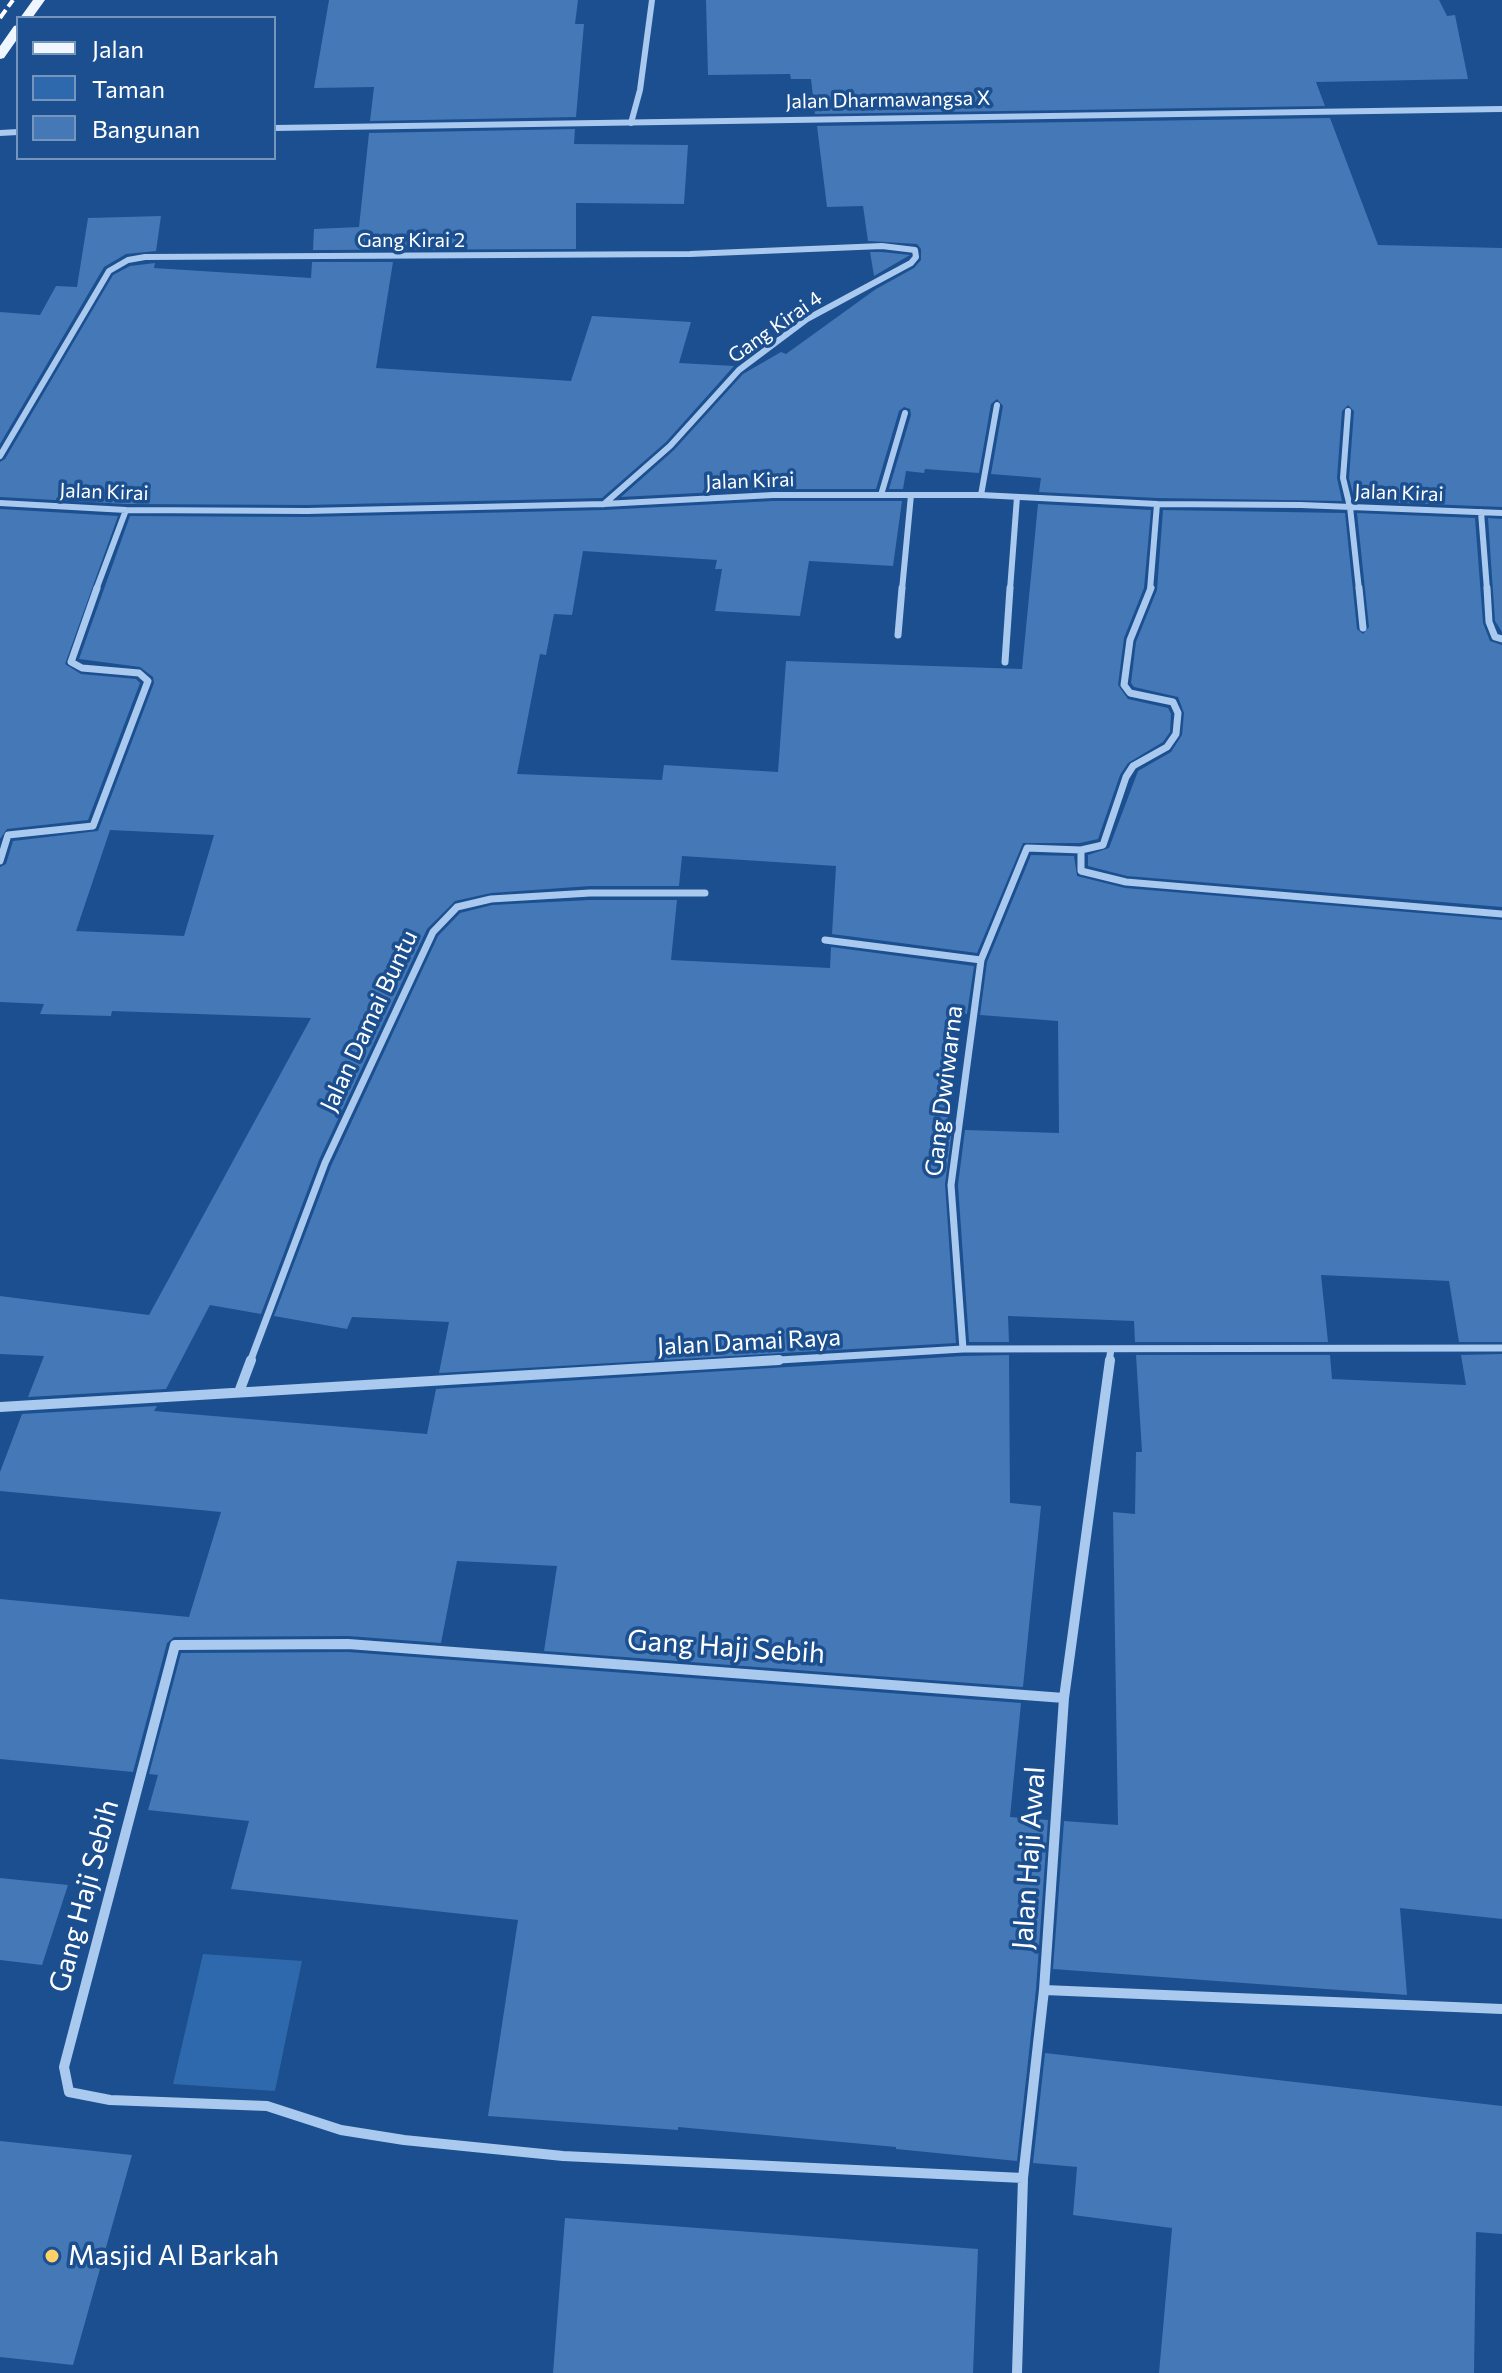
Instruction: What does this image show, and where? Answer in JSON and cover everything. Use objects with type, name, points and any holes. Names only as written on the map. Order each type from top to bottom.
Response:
[{"type":"main road","points":[[0,55],[16,32]]},
{"type":"street","points":[[631,123],[640,90],[652,0]]},
{"type":"street","name":"Jalan Dharmawangsa X","points":[[276,128],[1502,109]]},
{"type":"street","name":"Gang Kirai 2","points":[[0,456],[109,271],[128,260],[145,257],[690,254],[882,246],[915,250],[916,257],[911,263]]},
{"type":"street","name":"Gang Kirai 4","points":[[604,504],[670,446],[739,370],[807,319],[911,263]]},
{"type":"street","points":[[981,495],[997,405]]},
{"type":"street","points":[[1348,411],[1343,478],[1350,507],[1363,628]]},
{"type":"street","points":[[881,495],[905,413]]},
{"type":"street","name":"Jalan Kirai","points":[[0,503],[126,510],[307,511],[604,504],[773,495],[981,495],[1157,504],[1502,513]]},
{"type":"street","points":[[898,635],[911,495]]},
{"type":"street","points":[[1005,662],[1017,497]]},
{"type":"street","points":[[1157,504],[1150,596],[1136,619],[1124,685],[1130,693],[1173,702],[1178,713],[1176,734],[1167,747],[1133,766],[1126,777],[1103,845],[1081,850],[1081,871],[1126,882],[1502,914]]},
{"type":"street","points":[[0,861],[8,835],[93,826],[148,681],[139,673],[82,668],[71,662],[126,510]]},
{"type":"street","points":[[1481,512],[1489,622],[1495,637],[1502,639]]},
{"type":"street","name":"Gang Dwiwarna","points":[[963,1349],[951,1185],[981,960],[1027,848],[1081,850]]},
{"type":"street","name":"Jalan Damai Buntu","points":[[239,1392],[325,1163],[433,932],[457,907],[491,899],[590,893],[705,893]]},
{"type":"street","points":[[825,940],[981,960]]},
{"type":"street","name":"Jalan Damai Raya","points":[[0,1407],[963,1349],[1502,1348]]},
{"type":"street","name":"Jalan Haji Awal","points":[[1017,2373],[1023,2178],[1044,1990],[1064,1698],[1111,1349]]},
{"type":"street","name":"Gang Haji Sebih","points":[[1023,2178],[563,2156],[404,2140],[341,2130],[267,2106],[110,2100],[69,2092],[64,2067],[175,1645],[348,1644],[1064,1698]]},
{"type":"street","points":[[1044,1990],[1502,2009]]},
{"type":"green space","points":[[203,1954],[302,1961],[275,2091],[173,2084]]},
{"type":"building","points":[[329,0],[578,0],[575,24],[584,24],[576,117],[370,121],[374,87],[314,88]]},
{"type":"building","points":[[706,0],[1439,0],[1447,16],[1455,15],[1468,79],[1316,82],[1325,106],[815,114],[811,79],[791,79],[790,74],[708,75]]},
{"type":"building","points":[[1330,118],[1378,245],[1502,248],[1502,507],[1355,501],[1349,478],[1354,411],[1348,405],[1342,411],[1337,478],[1342,501],[1157,498],[1039,492],[1041,478],[991,474],[1003,406],[997,399],[991,404],[979,473],[925,469],[924,473],[906,471],[903,489],[889,489],[911,415],[910,409],[904,407],[899,411],[876,489],[773,489],[621,497],[674,450],[743,374],[781,352],[786,354],[876,289],[914,268],[921,260],[921,249],[917,244],[868,241],[863,206],[827,207],[817,126]]},
{"type":"building","points":[[575,129],[574,144],[688,145],[684,204],[576,203],[576,249],[313,250],[314,229],[359,227],[369,133]]},
{"type":"building","points":[[161,216],[156,251],[126,254],[104,267],[0,444],[0,312],[40,315],[56,286],[77,287],[88,218]]},
{"type":"building","points":[[870,252],[882,252],[910,255],[874,276]]},
{"type":"building","points":[[312,262],[393,262],[376,368],[571,381],[592,316],[691,322],[679,363],[734,366],[666,442],[602,498],[307,505],[126,504],[0,497],[0,462],[5,459],[113,275],[130,266],[155,263],[154,268],[311,278]]},
{"type":"building","points":[[773,501],[902,501],[893,566],[809,561],[800,616],[715,611],[722,569],[715,569],[717,560],[583,551],[572,615],[554,614],[546,655],[540,654],[517,774],[662,780],[664,765],[778,772],[786,661],[1022,669],[1038,504],[1151,510],[1144,588],[1124,638],[1118,685],[1128,699],[1168,708],[1171,714],[1170,732],[1163,742],[1128,763],[1120,775],[1098,839],[1080,843],[1023,843],[977,953],[832,934],[836,866],[682,856],[679,886],[590,886],[491,893],[455,901],[427,929],[319,1160],[261,1314],[210,1305],[166,1389],[28,1397],[44,1356],[0,1354],[0,1296],[149,1315],[311,1018],[112,1011],[111,1016],[40,1014],[44,1004],[0,1002],[0,867],[6,864],[13,841],[98,831],[154,683],[153,677],[140,667],[79,659],[130,516],[307,517],[604,510]],"holes":[[[110,830],[214,835],[184,936],[76,931]]]},
{"type":"building","points":[[0,509],[118,516],[65,664],[81,674],[136,679],[140,683],[88,820],[7,829],[0,839]]},
{"type":"building","points":[[1163,510],[1345,513],[1357,629],[1363,634],[1369,627],[1357,513],[1475,518],[1483,623],[1490,641],[1502,645],[1502,907],[1127,876],[1088,866],[1088,855],[1109,848],[1138,771],[1171,752],[1182,735],[1184,713],[1178,697],[1134,687],[1131,683],[1136,642],[1157,590]]},
{"type":"building","points":[[1488,518],[1502,519],[1502,632],[1495,621]]},
{"type":"building","points":[[1031,855],[1074,856],[1077,876],[1125,888],[1502,920],[1502,1342],[1459,1342],[1449,1281],[1321,1275],[1328,1342],[1135,1342],[1134,1321],[1008,1316],[1009,1342],[969,1342],[958,1185],[965,1130],[1059,1133],[1058,1021],[980,1015],[987,962]]},
{"type":"building","points":[[677,900],[671,960],[830,968],[831,947],[974,966],[967,1014],[954,1013],[947,1130],[952,1130],[945,1184],[956,1343],[439,1373],[449,1322],[352,1317],[347,1329],[274,1316],[331,1166],[438,936],[460,913],[492,905]]},
{"type":"building","points":[[1502,1354],[1502,1919],[1400,1908],[1407,1995],[1053,1969],[1064,1821],[1118,1825],[1113,1512],[1135,1514],[1136,1452],[1142,1452],[1136,1355],[1330,1355],[1332,1379],[1466,1385],[1461,1355]]},
{"type":"building","points":[[1009,1355],[1010,1503],[1041,1506],[1023,1687],[544,1651],[557,1566],[457,1561],[441,1643],[348,1636],[174,1637],[167,1643],[133,1772],[0,1759],[0,1599],[189,1617],[221,1512],[0,1491],[0,1472],[22,1414],[157,1406],[154,1411],[427,1434],[436,1389]]},
{"type":"building","points":[[348,1652],[1021,1703],[1010,1817],[1048,1820],[1036,1989],[1017,2161],[678,2127],[678,2130],[488,2116],[518,1920],[231,1889],[249,1821],[148,1810],[158,1775],[149,1774],[181,1653]]},
{"type":"building","points":[[0,1878],[68,1885],[42,1965],[0,1960]]},
{"type":"building","points":[[1045,2053],[1502,2106],[1502,2234],[1476,2232],[1474,2373],[1159,2373],[1172,2228],[1073,2215],[1077,2167],[1033,2163]]},
{"type":"building","name":"Masjid Al Barkah","points":[[0,2141],[132,2155],[73,2365],[0,2357]]},
{"type":"building","points":[[565,2218],[978,2249],[973,2373],[553,2373]]},
{"type":"railway","points":[[0,18],[13,0]]},
{"type":"place","name":"Masjid Al Barkah","points":[[52,2256]]}]
